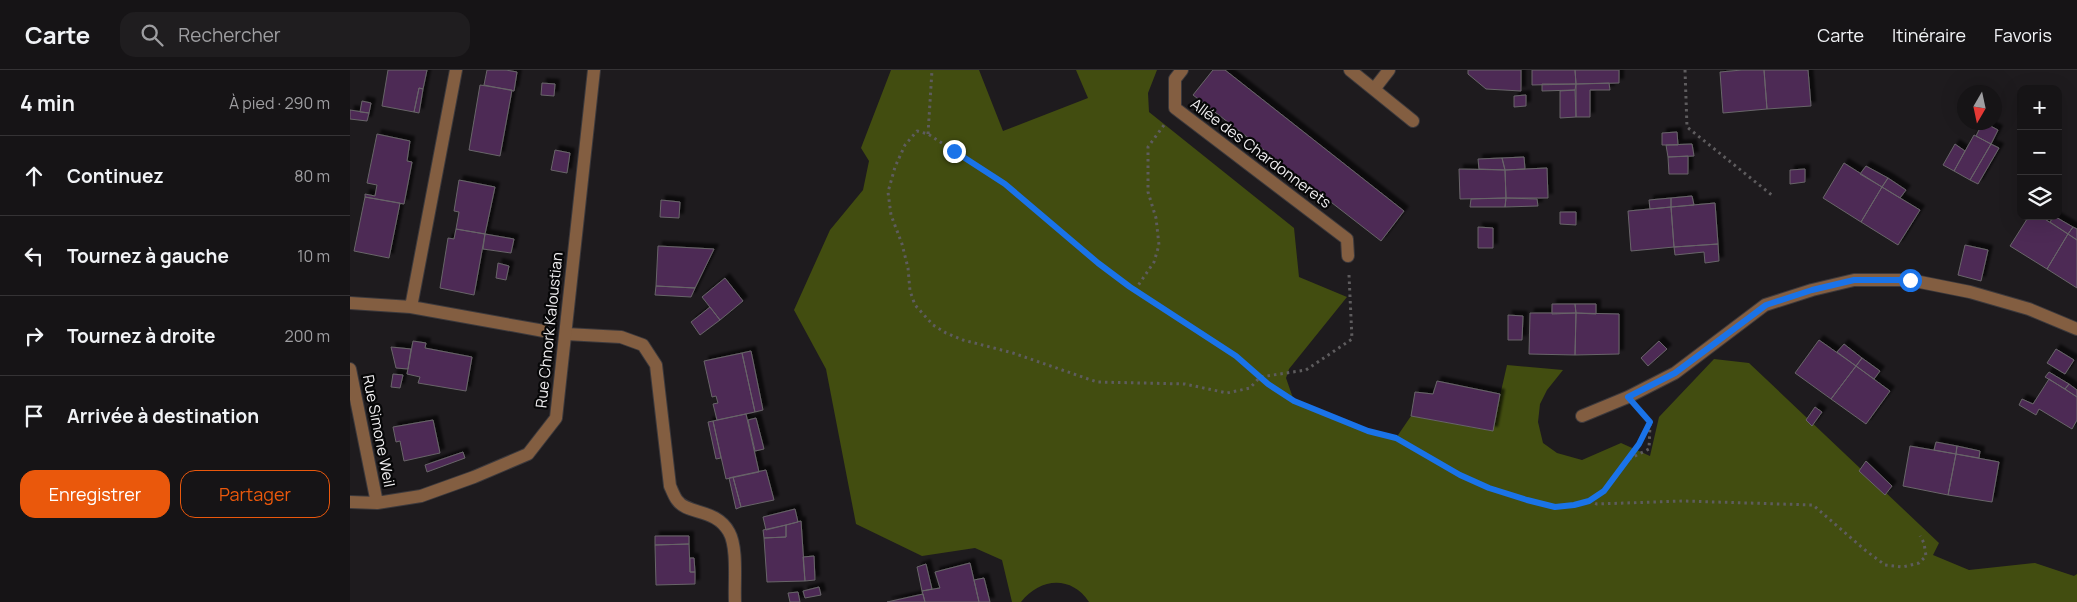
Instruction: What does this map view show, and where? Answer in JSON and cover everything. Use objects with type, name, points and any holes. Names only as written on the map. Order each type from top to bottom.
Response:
[{"type":"street","points":[[411,307],[456,70]]},
{"type":"street","name":"Rue Chnork Kaloustian","points":[[377,503],[421,496],[474,477],[528,454],[556,418],[566,334],[576,220],[594,70]]},
{"type":"street","name":"Allée des Chardonnerets","points":[[1182,70],[1175,79],[1175,108],[1347,239],[1348,256]]},
{"type":"street","points":[[1350,70],[1413,121]]},
{"type":"street","points":[[1374,88],[1389,70]]},
{"type":"street","points":[[1582,416],[1628,397],[1675,373],[1766,305],[1812,290],[1854,280],[1910,280],[1970,292],[2028,309],[2077,329]]},
{"type":"street","points":[[350,303],[411,307],[544,331]]},
{"type":"street","points":[[566,334],[621,338],[643,345],[656,365],[670,486],[677,501],[687,508],[704,512],[717,518],[730,532],[734,552],[735,602]]},
{"type":"street","name":"Rue Simone Weil","points":[[350,369],[377,503],[350,502]]},
{"type":"path","points":[[928,134],[932,70]]},
{"type":"path","points":[[1686,70],[1687,127],[1773,196]]},
{"type":"path","points":[[1135,290],[1154,262],[1159,245],[1156,218],[1148,192],[1148,147],[1175,108]]},
{"type":"path","points":[[1348,256],[1352,339],[1306,370],[1260,377],[1250,388],[1227,393],[1185,384],[1097,382],[1013,352],[963,340],[933,325],[916,305],[910,290],[908,268],[902,244],[891,215],[888,192],[905,144],[917,131],[928,134],[1005,184],[1098,263],[1135,290],[1236,356],[1260,377],[1294,401],[1368,431],[1396,438],[1460,475],[1489,488],[1527,500],[1555,507],[1589,501],[1604,491],[1628,460],[1639,444],[1650,422]]},
{"type":"path","points":[[1628,397],[1650,422],[1649,449],[1628,460]]},
{"type":"path","points":[[1589,501],[1598,504],[1683,501],[1813,505],[1885,565],[1903,568],[1918,563],[1926,556],[1924,543],[1920,536]]},
{"type":"green space","points":[[891,70],[979,70],[1003,131],[1088,98],[1076,70],[1157,70],[1148,93],[1149,112],[1294,228],[1299,277],[1347,297],[1289,369],[1286,378],[1294,401],[1344,422],[1396,438],[1411,416],[1492,431],[1507,365],[1563,370],[1547,390],[1540,404],[1538,422],[1543,443],[1557,453],[1582,460],[1621,443],[1650,456],[1659,417],[1714,359],[1749,363],[1939,543],[1933,555],[1969,570],[2035,563],[2074,576],[2077,574],[2077,602],[1089,602],[1082,593],[1073,587],[1055,583],[1037,588],[1021,602],[1012,602],[1002,560],[975,548],[922,556],[856,524],[826,369],[794,310],[830,230],[863,190],[869,161],[861,148]]},
{"type":"building","points":[[388,70],[427,70],[423,89],[419,88],[414,112],[382,106]]},
{"type":"building","points":[[487,70],[517,72],[514,91],[484,85]]},
{"type":"building","points":[[1213,70],[1225,70],[1404,211],[1381,241],[1193,95]]},
{"type":"building","points":[[1468,70],[1521,70],[1521,91],[1486,89],[1468,74]]},
{"type":"building","points":[[1532,70],[1575,70],[1576,84],[1532,85]]},
{"type":"building","points":[[1575,70],[1619,70],[1619,83],[1576,84]]},
{"type":"building","points":[[1764,70],[1767,109],[1723,113],[1720,72]]},
{"type":"building","points":[[1764,70],[1808,70],[1811,106],[1767,109]]},
{"type":"building","points":[[542,83],[555,84],[554,96],[541,95]]},
{"type":"building","points":[[1609,83],[1610,90],[1590,90],[1590,117],[1576,117],[1576,84]]},
{"type":"building","points":[[1542,84],[1576,84],[1575,90],[1542,91]]},
{"type":"building","points":[[480,85],[512,90],[500,156],[469,150]]},
{"type":"building","points":[[419,88],[423,89],[419,113],[414,112]]},
{"type":"building","points":[[1575,90],[1576,117],[1560,118],[1560,91]]},
{"type":"building","points":[[1526,95],[1526,106],[1514,107],[1514,96]]},
{"type":"building","points":[[362,101],[371,103],[369,113],[360,112]]},
{"type":"building","points":[[350,110],[369,113],[367,121],[350,119]]},
{"type":"building","points":[[1979,130],[1998,130],[1991,144],[1976,136]]},
{"type":"building","points":[[1677,132],[1678,145],[1662,145],[1662,133]]},
{"type":"building","points":[[377,134],[410,141],[407,161],[412,162],[404,204],[365,197],[365,194],[375,196],[377,185],[367,183]]},
{"type":"building","points":[[1974,135],[1991,144],[1970,180],[1954,171]]},
{"type":"building","points":[[1692,144],[1694,156],[1668,157],[1666,145]]},
{"type":"building","points":[[1955,144],[1965,151],[1954,171],[1943,165]]},
{"type":"building","points":[[1991,144],[1999,148],[1978,184],[1970,180]]},
{"type":"building","points":[[555,150],[570,153],[567,173],[551,170]]},
{"type":"building","points":[[1688,156],[1688,174],[1669,174],[1668,157]]},
{"type":"building","points":[[1524,157],[1525,169],[1505,170],[1502,158]]},
{"type":"building","points":[[1502,158],[1505,170],[1479,169],[1478,159]]},
{"type":"building","points":[[1844,163],[1882,187],[1861,222],[1823,198]]},
{"type":"building","points":[[1866,166],[1888,178],[1882,187],[1860,174]]},
{"type":"building","points":[[1547,168],[1548,198],[1506,198],[1505,170]]},
{"type":"building","points":[[1459,169],[1505,170],[1506,198],[1460,199]]},
{"type":"building","points":[[1805,169],[1805,182],[1790,184],[1790,170]]},
{"type":"building","points":[[1888,178],[1906,190],[1900,198],[1882,187]]},
{"type":"building","points":[[459,180],[495,187],[485,234],[456,229],[459,212],[454,211]]},
{"type":"building","points":[[1882,187],[1920,210],[1898,245],[1861,222]]},
{"type":"building","points":[[1692,196],[1694,205],[1671,207],[1671,198]]},
{"type":"building","points":[[365,197],[400,203],[389,258],[354,251]]},
{"type":"building","points":[[1506,198],[1537,199],[1538,206],[1505,207]]},
{"type":"building","points":[[1506,198],[1505,207],[1470,207],[1471,199]]},
{"type":"building","points":[[1671,198],[1671,207],[1650,209],[1649,200]]},
{"type":"building","points":[[661,200],[680,202],[679,218],[660,217]]},
{"type":"building","points":[[1715,203],[1718,244],[1674,247],[1671,207]]},
{"type":"building","points":[[1671,207],[1674,247],[1631,251],[1628,211]]},
{"type":"building","points":[[1560,212],[1576,212],[1576,225],[1560,224]]},
{"type":"building","points":[[2026,220],[2046,220],[2068,234],[2047,269],[2010,246]]},
{"type":"building","points":[[2051,220],[2061,220],[2073,227],[2068,234],[2050,222]]},
{"type":"building","points":[[1478,227],[1493,228],[1493,248],[1478,248]]},
{"type":"building","points":[[2073,227],[2077,229],[2077,240],[2068,234]]},
{"type":"building","points":[[456,229],[485,234],[474,295],[440,288],[448,238],[454,239]]},
{"type":"building","points":[[485,234],[514,239],[511,253],[483,249]]},
{"type":"building","points":[[2068,234],[2077,240],[2077,288],[2047,269]]},
{"type":"building","points":[[1718,244],[1719,261],[1705,263],[1704,252],[1675,255],[1674,247]]},
{"type":"building","points":[[1965,245],[1988,250],[1981,281],[1958,275]]},
{"type":"building","points":[[658,246],[714,249],[695,288],[656,286]]},
{"type":"building","points":[[498,263],[509,266],[506,280],[496,278]]},
{"type":"building","points":[[725,278],[743,301],[720,320],[702,297]]},
{"type":"building","points":[[656,286],[695,288],[691,297],[655,295]]},
{"type":"building","points":[[1552,304],[1575,304],[1576,313],[1552,314]]},
{"type":"building","points":[[1575,304],[1596,304],[1596,314],[1576,313]]},
{"type":"building","points":[[710,307],[720,320],[700,335],[691,322]]},
{"type":"building","points":[[1530,313],[1576,313],[1575,355],[1529,354]]},
{"type":"building","points":[[1576,313],[1619,314],[1619,354],[1575,355]]},
{"type":"building","points":[[1508,315],[1523,316],[1522,340],[1508,340]]},
{"type":"building","points":[[1819,340],[1856,366],[1831,399],[1795,373]]},
{"type":"building","points":[[413,341],[426,343],[425,348],[472,357],[466,391],[418,383],[420,377],[407,374]]},
{"type":"building","points":[[1659,341],[1667,349],[1648,366],[1641,358]]},
{"type":"building","points":[[1844,344],[1862,358],[1856,366],[1837,352]]},
{"type":"building","points":[[391,347],[411,349],[408,369],[396,368]]},
{"type":"building","points":[[2056,349],[2074,360],[2065,374],[2047,363]]},
{"type":"building","points":[[751,351],[763,410],[755,412],[742,353]]},
{"type":"building","points":[[742,353],[755,412],[717,420],[713,404],[718,403],[716,396],[712,397],[704,361]]},
{"type":"building","points":[[1862,358],[1880,371],[1874,379],[1856,366]]},
{"type":"building","points":[[1856,366],[1890,391],[1866,424],[1831,399]]},
{"type":"building","points":[[2049,372],[2069,384],[2065,389],[2045,377]]},
{"type":"building","points":[[393,374],[403,375],[400,388],[391,387]]},
{"type":"building","points":[[2049,379],[2077,397],[2077,420],[2072,429],[2039,409],[2036,415],[2019,405],[2022,399],[2033,404]]},
{"type":"building","points":[[1437,381],[1500,394],[1493,431],[1411,416],[1415,392],[1433,394]]},
{"type":"building","points":[[2069,384],[2077,390],[2077,397],[2065,389]]},
{"type":"building","points":[[1815,407],[1822,412],[1812,426],[1806,420]]},
{"type":"building","points":[[746,414],[759,472],[726,479],[713,421]]},
{"type":"building","points":[[756,418],[764,449],[755,451],[748,420]]},
{"type":"building","points":[[433,420],[440,453],[404,461],[400,441],[396,442],[393,427]]},
{"type":"building","points":[[713,421],[721,458],[716,459],[708,422]]},
{"type":"building","points":[[1936,442],[1957,446],[1956,454],[1934,450]]},
{"type":"building","points":[[1910,446],[1956,454],[1948,495],[1903,486]]},
{"type":"building","points":[[1957,446],[1980,451],[1979,458],[1956,454]]},
{"type":"building","points":[[463,452],[465,458],[427,472],[425,465]]},
{"type":"building","points":[[1956,454],[1999,462],[1992,502],[1948,495]]},
{"type":"building","points":[[1866,461],[1892,486],[1885,495],[1859,471]]},
{"type":"building","points":[[766,470],[774,500],[741,507],[733,477]]},
{"type":"building","points":[[733,477],[741,507],[736,509],[729,478]]},
{"type":"building","points":[[795,509],[798,522],[766,530],[763,517]]},
{"type":"building","points":[[801,521],[805,581],[767,582],[764,538],[786,537],[786,525]]},
{"type":"building","points":[[786,525],[786,537],[764,538],[763,530]]},
{"type":"building","points":[[655,536],[689,536],[689,544],[655,545]]},
{"type":"building","points":[[689,544],[690,572],[695,572],[695,584],[656,585],[655,545]]},
{"type":"building","points":[[814,556],[815,580],[805,581],[803,557]]},
{"type":"building","points":[[690,558],[694,558],[695,572],[690,572]]},
{"type":"building","points":[[970,563],[979,602],[925,602],[922,591],[940,588],[935,572]]},
{"type":"building","points":[[926,564],[932,589],[922,591],[917,567]]},
{"type":"building","points":[[984,578],[990,602],[979,602],[974,580]]},
{"type":"building","points":[[819,587],[821,595],[805,598],[803,591]]},
{"type":"building","points":[[798,592],[800,602],[790,602],[788,593]]},
{"type":"building","points":[[923,594],[925,602],[887,602]]},
{"type":"route","points":[[954,151],[1005,184],[1098,263],[1130,287],[1236,356],[1268,384],[1294,401],[1368,431],[1396,438],[1460,475],[1489,488],[1555,507],[1589,501],[1604,491],[1639,444],[1650,422],[1628,397],[1675,373],[1766,305],[1812,290],[1854,280],[1910,280]]}]
